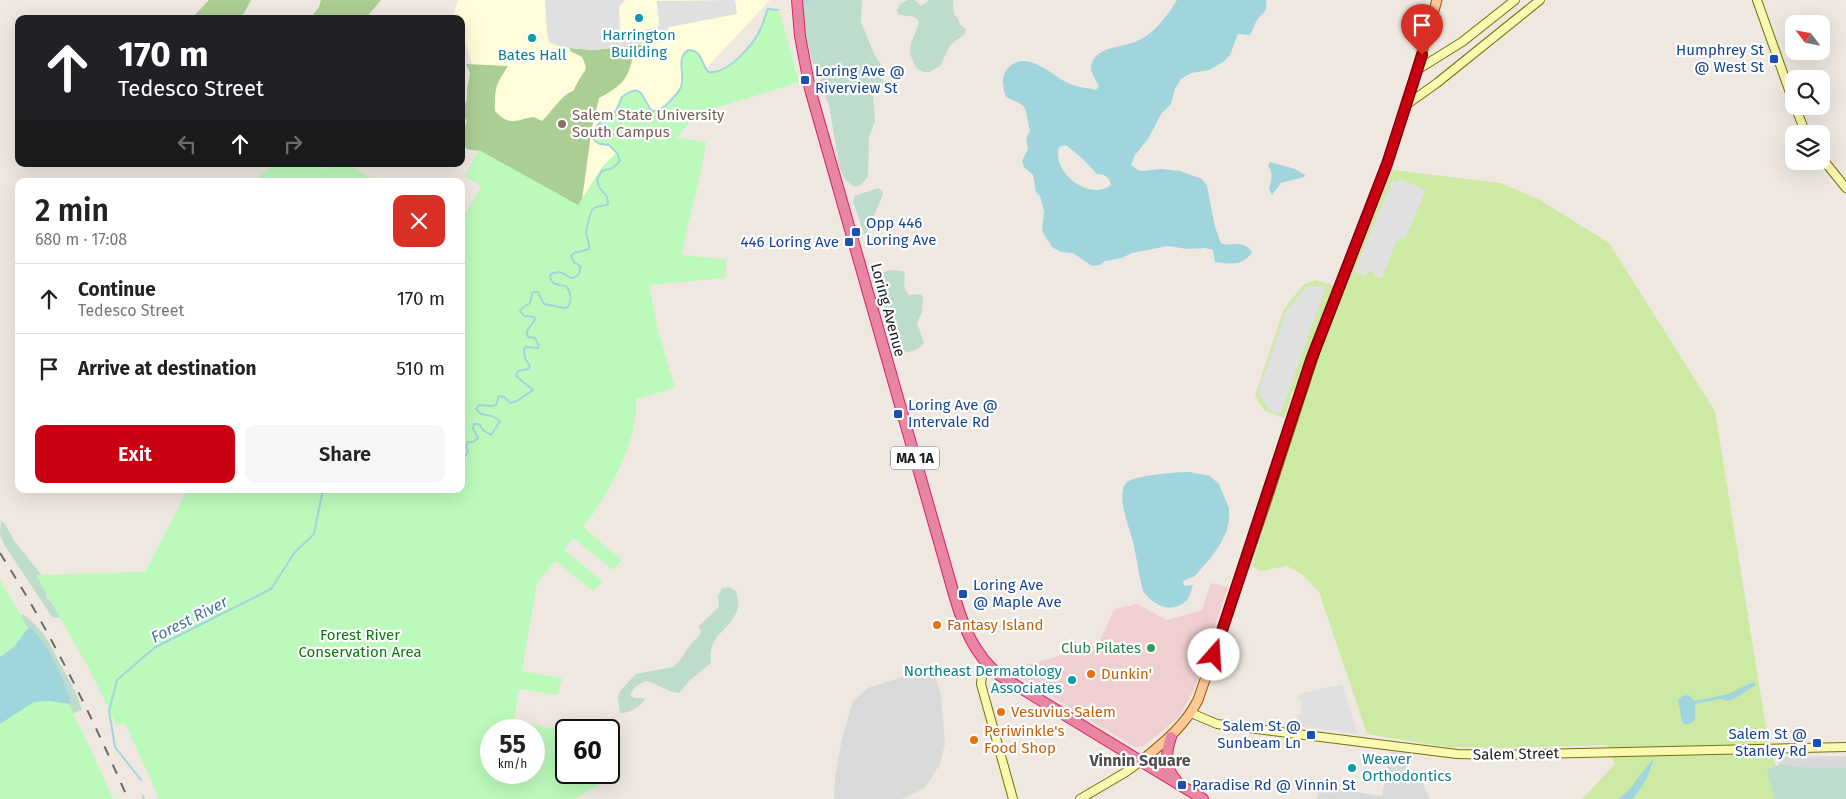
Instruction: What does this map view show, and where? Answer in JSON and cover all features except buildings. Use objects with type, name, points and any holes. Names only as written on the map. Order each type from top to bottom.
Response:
[{"type":"highway","name":"Loring Avenue","points":[[797,0],[800,36],[810,89],[888,369],[964,625],[973,646],[988,666]]},
{"type":"highway","name":"MA 1A","points":[[988,666],[1012,683],[1203,799]]},
{"type":"highway","points":[[1171,737],[1166,753],[1168,768],[1180,784]]},
{"type":"main road","points":[[1080,799],[1126,772],[1171,737],[1191,713],[1198,700],[1264,508],[1318,341],[1380,184],[1417,70],[1437,0]]},
{"type":"main road","points":[[1417,70],[1462,42],[1514,0]]},
{"type":"main road","points":[[1406,105],[1540,0]]},
{"type":"main road","points":[[1757,0],[1785,79]]},
{"type":"main road","points":[[1830,167],[1845,184]]},
{"type":"main road","points":[[988,666],[982,675],[981,684],[1013,799]]},
{"type":"main road","name":"Salem Street","points":[[1191,713],[1216,724],[1457,754],[1496,755],[1846,747]]},
{"type":"shaded area","name":"Salem State University South Campus","points":[[458,0],[770,0],[578,205],[479,150],[474,70],[465,40],[465,15],[453,15]]},
{"type":"shaded area","points":[[545,0],[625,0],[619,7],[620,29],[627,32],[657,28],[659,26],[657,1],[735,0],[737,14],[669,27],[662,42],[593,50],[561,47],[549,42]]},
{"type":"shaded area","points":[[1399,179],[1426,190],[1405,238],[1397,239],[1382,278],[1375,277],[1372,271],[1368,271],[1366,276],[1354,272],[1392,181],[1397,183]]},
{"type":"shaded area","points":[[1310,286],[1326,286],[1281,413],[1278,414],[1268,409],[1258,392],[1286,311],[1305,288]]},
{"type":"shaded area","points":[[1211,583],[1228,587],[1194,690],[1178,718],[1144,746],[1136,747],[1128,743],[1010,670],[1098,645],[1114,609],[1137,604],[1167,620],[1202,610]]},
{"type":"shaded area","points":[[930,668],[937,681],[941,695],[945,744],[940,764],[925,788],[902,799],[834,799],[835,777],[842,738],[853,701],[868,688]]},
{"type":"shaded area","points":[[1342,684],[1358,734],[1297,726],[1297,715],[1301,714],[1301,701],[1298,701],[1297,695]]},
{"type":"shaded area","points":[[1390,752],[1411,753],[1406,773],[1421,780],[1430,799],[1317,799],[1319,786],[1382,796]]},
{"type":"shaded area","points":[[1846,756],[1846,799],[1790,799],[1777,757]]},
{"type":"green space","points":[[209,0],[251,0],[243,15],[195,15]]},
{"type":"green space","points":[[321,0],[381,0],[368,15],[313,15],[319,7]]},
{"type":"green space","points":[[803,0],[862,0],[861,22],[875,56],[880,63],[883,83],[873,94],[875,121],[869,137],[868,176],[862,184],[855,187],[845,178],[839,166],[829,105],[819,73],[813,63],[806,36]]},
{"type":"green space","points":[[907,0],[915,0],[921,6],[929,0],[953,0],[954,15],[958,18],[960,25],[966,29],[965,34],[950,45],[940,66],[929,72],[923,72],[916,68],[910,54],[911,43],[919,23],[913,17],[898,14],[897,10],[900,4]]},
{"type":"green space","name":"Forest River Conservation Area","points":[[768,9],[778,10],[799,82],[706,111],[689,122],[677,138],[706,142],[701,172],[681,255],[726,259],[726,278],[649,285],[658,330],[675,388],[636,399],[636,415],[632,432],[620,467],[612,484],[583,527],[622,560],[613,570],[573,538],[564,550],[603,581],[593,591],[555,561],[537,583],[522,671],[562,678],[558,695],[519,689],[514,719],[480,719],[480,784],[545,784],[545,727],[555,729],[555,784],[600,784],[574,799],[157,799],[156,791],[125,724],[116,724],[89,669],[36,575],[145,572],[186,493],[465,493],[465,216],[482,186],[465,176],[479,150],[578,205],[602,167],[616,153],[609,145],[597,143],[594,139],[597,126],[616,111],[622,97],[638,91],[652,111],[661,109],[673,99],[681,87],[682,62],[686,51],[690,49],[697,52],[708,72],[716,72],[732,64],[758,35]]},
{"type":"green space","points":[[646,44],[634,52],[627,75],[623,81],[599,98],[592,127],[581,207],[465,222],[465,216],[482,186],[465,176],[479,151],[467,149],[465,146],[465,126],[467,121],[465,118],[465,104],[470,73],[466,64],[508,66],[500,78],[497,87],[495,111],[510,121],[534,117],[542,121],[560,100],[573,91],[585,70],[582,57],[570,51],[570,48],[593,50]]},
{"type":"green space","points":[[271,167],[320,167],[326,170],[328,167],[352,167],[371,178],[258,178]]},
{"type":"green space","points":[[1392,170],[1501,183],[1540,200],[1609,243],[1715,411],[1768,740],[1786,799],[1582,799],[1615,764],[1607,745],[1502,748],[1447,747],[1367,734],[1319,592],[1302,574],[1287,566],[1261,571],[1252,566],[1306,394],[1293,391],[1284,418],[1265,411],[1255,396],[1284,309],[1303,285],[1316,280],[1345,289]]},
{"type":"green space","points":[[878,188],[883,194],[866,234],[864,234],[853,201],[855,196]]},
{"type":"green space","points":[[889,270],[903,271],[905,274],[904,285],[907,293],[909,295],[921,294],[923,297],[922,312],[917,323],[924,343],[916,350],[898,353],[889,344],[883,314],[882,273]]},
{"type":"green space","points":[[1,521],[44,578],[47,599],[58,605],[63,615],[58,618],[52,617],[5,546],[0,535]]},
{"type":"green space","points":[[0,580],[60,688],[113,799],[0,799]]},
{"type":"green space","points":[[729,587],[736,591],[738,607],[731,621],[712,645],[711,663],[690,680],[679,693],[645,681],[635,687],[630,695],[634,698],[645,698],[644,701],[635,709],[620,713],[618,697],[620,691],[636,674],[673,667],[678,663],[690,645],[700,635],[701,631],[698,627],[719,607],[718,596],[722,588]]},
{"type":"green space","points":[[23,614],[41,631],[49,642],[74,690],[82,710],[70,713],[67,704],[71,704],[54,663],[32,630],[0,638]]},
{"type":"green space","points":[[1781,764],[1797,767],[1846,768],[1846,799],[1775,799],[1767,772],[1768,769]]},
{"type":"water","points":[[1177,0],[1266,0],[1266,9],[1257,20],[1250,35],[1238,34],[1230,55],[1223,62],[1209,70],[1191,73],[1181,79],[1175,89],[1171,104],[1161,114],[1148,139],[1135,155],[1131,165],[1140,171],[1162,169],[1180,171],[1202,179],[1207,186],[1215,227],[1221,243],[1241,244],[1252,252],[1245,260],[1236,263],[1226,263],[1215,262],[1213,250],[1168,246],[1132,253],[1122,258],[1092,266],[1073,253],[1061,252],[1052,247],[1042,231],[1044,211],[1040,196],[1036,192],[1033,175],[1024,167],[1022,161],[1028,149],[1026,138],[1030,131],[1026,112],[1021,104],[1006,97],[1003,86],[1005,71],[1016,62],[1024,61],[1041,66],[1073,85],[1096,90],[1099,86],[1091,69],[1092,61],[1096,56],[1149,34],[1165,18]],"holes":[[[1066,145],[1097,174],[1104,175],[1109,179],[1111,185],[1093,190],[1074,182],[1061,166],[1058,157],[1059,147]]]},
{"type":"water","points":[[1270,162],[1295,169],[1305,175],[1304,177],[1281,183],[1272,195],[1269,189],[1272,177],[1268,166]]},
{"type":"water","points":[[1190,472],[1210,476],[1219,484],[1229,508],[1229,521],[1221,543],[1212,556],[1195,576],[1183,581],[1184,586],[1193,585],[1187,600],[1175,607],[1163,606],[1157,604],[1143,591],[1123,505],[1123,489],[1126,483],[1137,478],[1156,474]]},
{"type":"water","points":[[31,628],[56,664],[71,704],[50,701],[34,702],[0,724],[0,657],[14,647],[27,629]]},
{"type":"water","points":[[1751,683],[1756,685],[1732,700],[1726,701],[1721,699],[1695,704],[1695,721],[1686,725],[1682,722],[1678,700],[1682,696],[1689,695],[1694,701],[1728,694]]},
{"type":"water","points":[[1652,760],[1647,778],[1634,798],[1618,799],[1628,791]]},
{"type":"waterway","name":"Forest River","points":[[465,456],[468,452],[466,446],[468,442],[473,442],[478,438],[473,428],[474,424],[479,424],[483,430],[491,435],[500,421],[492,416],[481,414],[476,409],[479,405],[496,405],[499,396],[504,397],[510,403],[517,401],[533,390],[516,376],[518,371],[528,369],[530,366],[525,358],[524,349],[526,347],[538,348],[539,346],[535,338],[528,337],[527,334],[535,319],[534,317],[524,316],[520,311],[522,308],[530,303],[534,292],[538,292],[544,304],[568,307],[570,302],[568,288],[554,283],[550,276],[559,272],[571,278],[576,277],[580,271],[580,266],[574,262],[571,256],[574,253],[589,249],[586,233],[592,210],[608,204],[607,197],[599,187],[597,179],[602,171],[613,168],[620,161],[617,153],[609,145],[600,144],[595,141],[597,126],[616,111],[622,97],[635,90],[642,94],[652,111],[659,110],[666,105],[681,87],[681,63],[684,54],[688,50],[699,55],[708,72],[716,72],[732,64],[758,35],[768,9],[778,10]]},
{"type":"waterway","name":"Forest River","points":[[141,780],[115,747],[109,711],[117,680],[154,648],[271,589],[295,552],[314,534],[323,493]]},
{"type":"railway","points":[[0,553],[36,612],[69,673],[128,799]]},
{"type":"place","name":"Harrington Building","points":[[639,18]]},
{"type":"place","name":"Bates Hall","points":[[532,38]]},
{"type":"place","name":"Humphrey St @ West St","points":[[1774,59]]},
{"type":"place","name":"Loring Ave @ Riverview St","points":[[805,80]]},
{"type":"place","name":"Salem State University South Campus","points":[[562,124]]},
{"type":"place","name":"Opp 446 Loring Ave","points":[[856,232]]},
{"type":"place","name":"446 Loring Ave","points":[[849,242]]},
{"type":"place","name":"Loring Ave @ Intervale Rd","points":[[898,414]]},
{"type":"place","name":"Loring Ave @ Maple Ave","points":[[963,594]]},
{"type":"place","name":"Fantasy Island","points":[[937,625]]},
{"type":"place","name":"Club Pilates","points":[[1151,648]]},
{"type":"place","name":"Dunkin'","points":[[1091,674]]},
{"type":"place","name":"Northeast Dermatology Associates","points":[[1072,680]]},
{"type":"place","name":"Vesuvius Salem","points":[[1001,712]]},
{"type":"place","name":"Salem St @ Sunbeam Ln","points":[[1311,735]]},
{"type":"place","name":"Periwinkle's Food Shop","points":[[974,740]]},
{"type":"place","name":"Salem St @ Stanley Rd","points":[[1817,743]]},
{"type":"place","name":"Weaver Orthodontics","points":[[1352,768]]},
{"type":"place","name":"Paradise Rd @ Vinnin St","points":[[1182,785]]},
{"type":"district","name":"Vinnin Square","points":[[1140,760]]},
{"type":"route","points":[[1214,655],[1264,508],[1311,360],[1375,198],[1422,55]]}]
